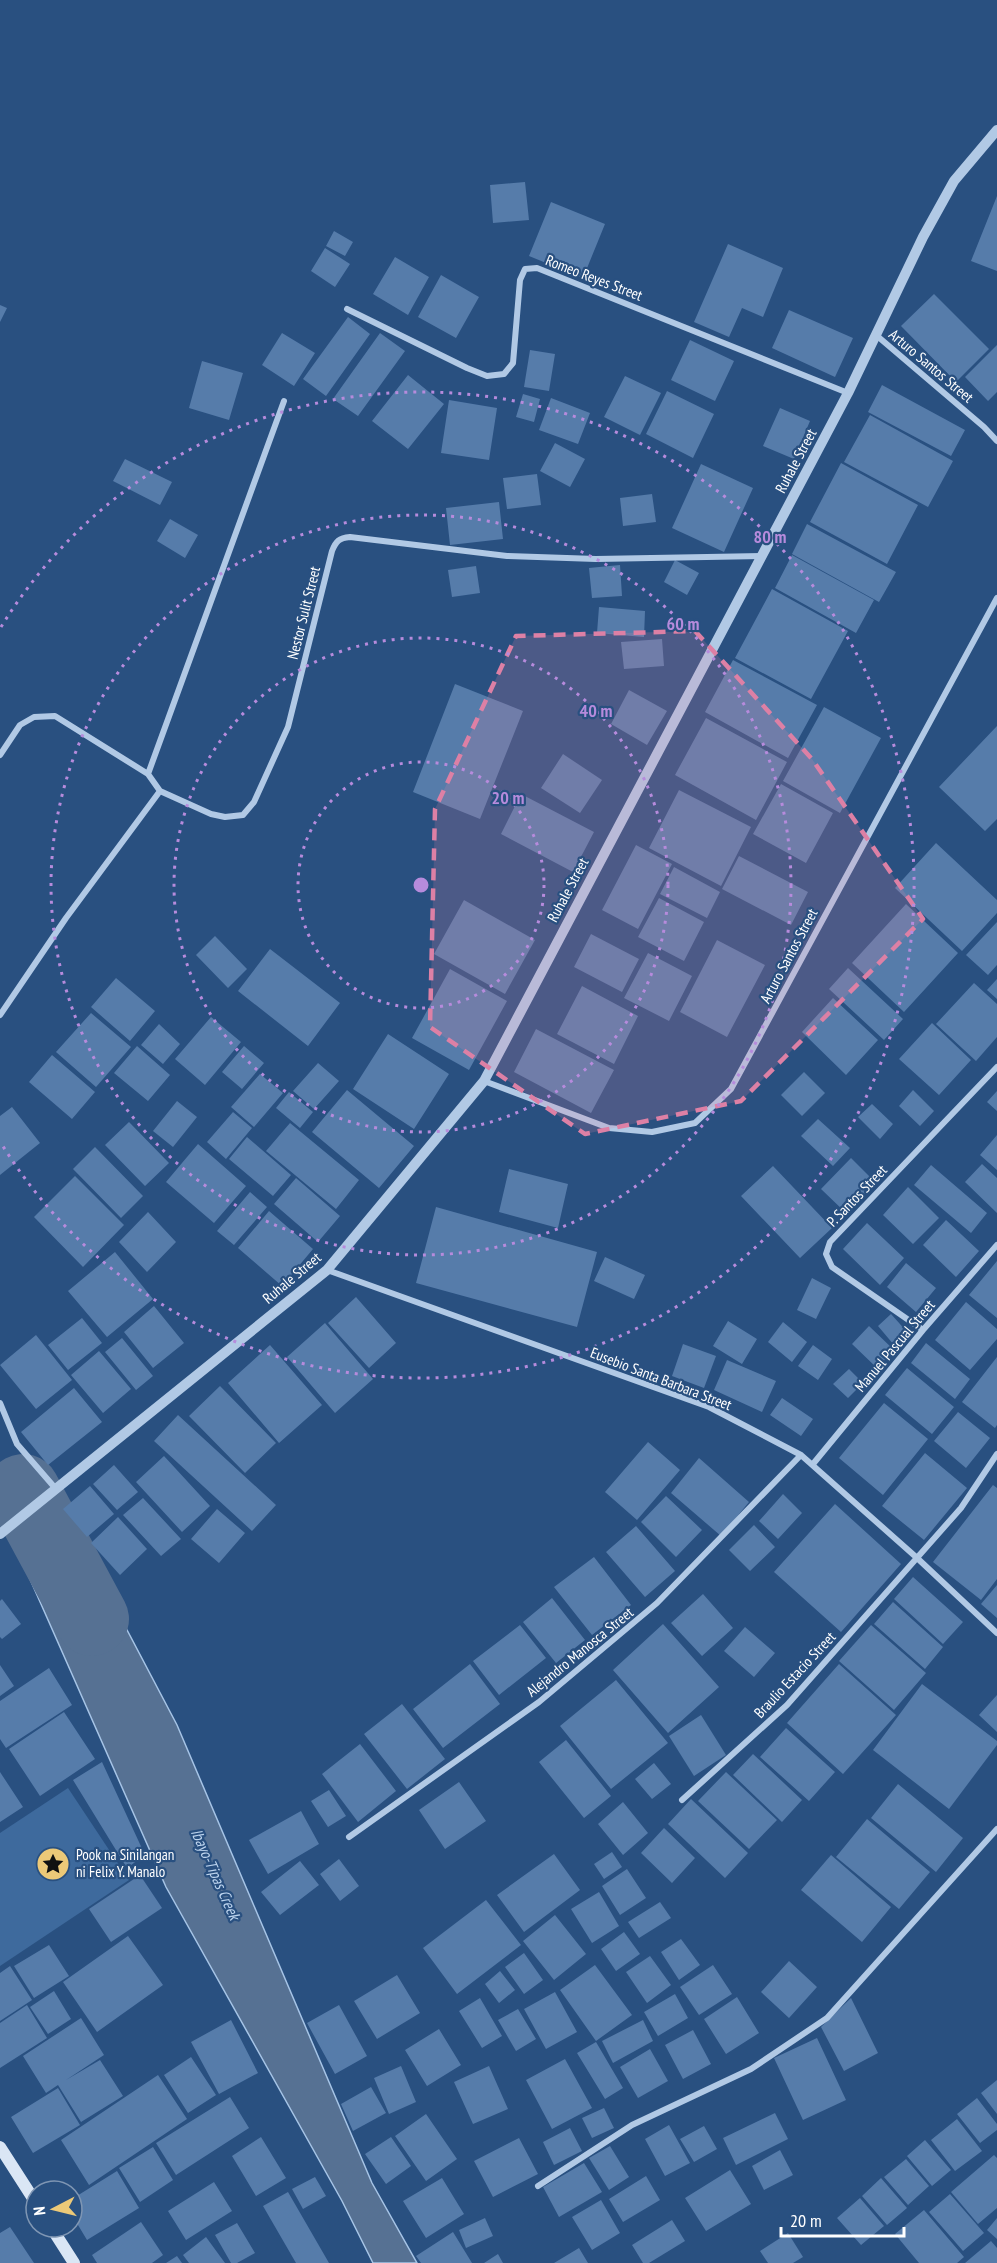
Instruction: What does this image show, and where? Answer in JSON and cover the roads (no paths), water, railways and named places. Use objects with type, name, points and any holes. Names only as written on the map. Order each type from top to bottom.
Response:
[{"type":"main road","points":[[0,2147],[24,2184]]},
{"type":"main road","points":[[59,2239],[74,2263]]},
{"type":"street","name":"Ruhale Street","points":[[0,1534],[327,1270],[484,1082],[848,393],[923,237],[954,181],[997,130]]},
{"type":"street","name":"Romeo Reyes Street","points":[[347,309],[467,368],[487,376],[504,374],[513,363],[520,280],[525,270],[537,268],[848,393]]},
{"type":"street","name":"Arturo Santos Street","points":[[876,335],[984,427],[997,441]]},
{"type":"street","points":[[148,774],[284,401]]},
{"type":"street","name":"Nestor Sulit Street","points":[[160,791],[225,817],[243,815],[254,802],[288,727],[332,551],[335,543],[341,538],[350,537],[507,556],[596,559],[762,556]]},
{"type":"street","name":"Arturo Santos Street","points":[[484,1082],[609,1128],[652,1132],[695,1122],[731,1089],[997,598]]},
{"type":"street","points":[[0,755],[20,725],[34,717],[56,716],[148,774],[160,791],[66,918],[0,1015]]},
{"type":"street","name":"P. Santos Street","points":[[923,1330],[832,1267],[826,1254],[830,1242],[997,1067]]},
{"type":"street","name":"Manuel Pascual Street","points":[[813,1464],[923,1330],[997,1245]]},
{"type":"street","name":"Eusebio Santa Barbara Street","points":[[327,1270],[709,1407],[801,1455],[916,1557],[997,1633]]},
{"type":"street","points":[[0,1402],[17,1444],[53,1491]]},
{"type":"street","name":"Braulio Estacio Street","points":[[682,1800],[787,1704],[961,1508],[997,1454]]},
{"type":"street","name":"Alejandro Manosca Street","points":[[348,1837],[539,1702],[657,1603],[801,1455]]},
{"type":"street","points":[[538,2186],[632,2125],[751,2069],[827,2018],[996,1833]]},
{"type":"water","points":[[65,1512],[177,1725],[372,2183],[417,2263],[373,2263],[342,2201],[166,1887],[18,1552]]},
{"type":"waterway","name":"Ibayo-Tipas Creek","points":[[23,1491],[92,1619]]},
{"type":"place","name":"Pook na Sinilangan ni Felix Y. Manalo","points":[[53,1864]]}]
